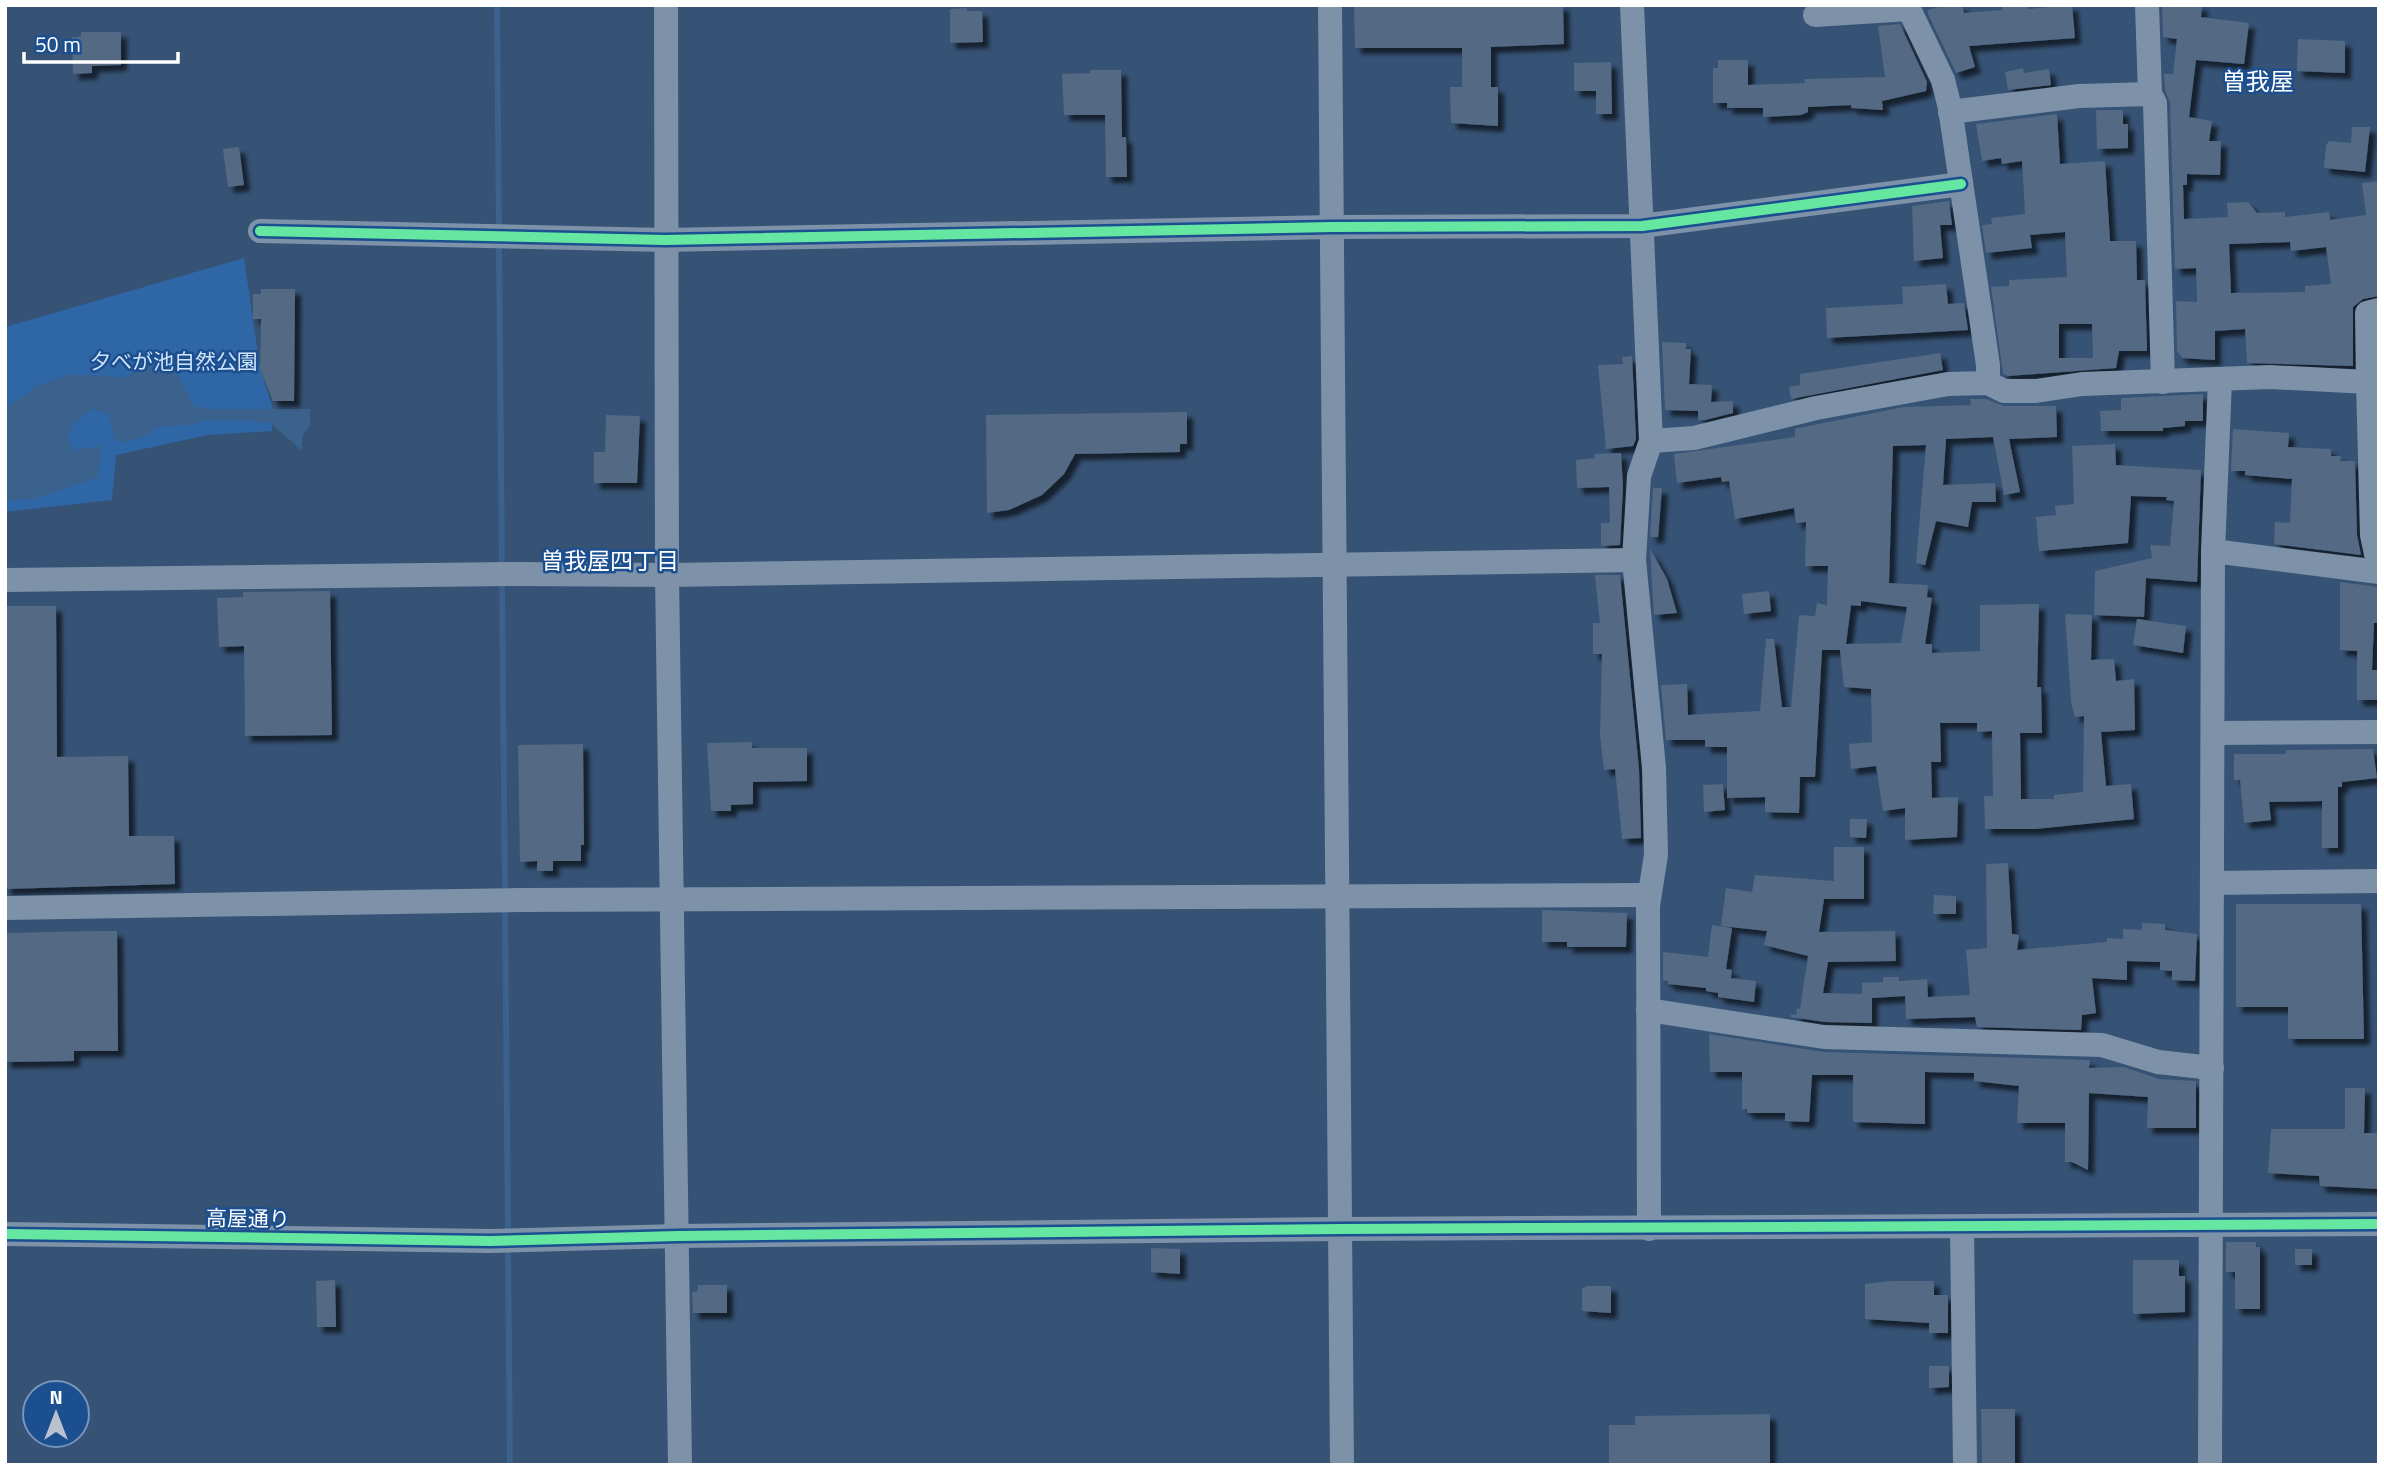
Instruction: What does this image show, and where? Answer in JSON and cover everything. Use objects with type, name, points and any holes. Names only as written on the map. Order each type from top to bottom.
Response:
[{"type":"street","points":[[666,5],[667,575],[680,1465]]},
{"type":"street","points":[[1330,5],[1342,1465]]},
{"type":"street","points":[[1632,5],[1651,441],[1639,476],[1633,560],[1654,768],[1656,855],[1649,895],[1649,1229]]},
{"type":"street","points":[[2147,5],[2150,93],[2155,103],[2163,382]]},
{"type":"street","points":[[1815,15],[1908,7],[1943,80],[1988,365],[1988,383]]},
{"type":"street","points":[[1950,112],[2066,97],[2150,93]]},
{"type":"street","points":[[260,232],[666,240],[1332,227],[1642,226],[1961,184]]},
{"type":"street","points":[[2213,551],[2379,570],[2372,535],[2367,313],[2379,310]]},
{"type":"street","points":[[1651,441],[1695,438],[1816,408],[1948,384],[1988,383],[2004,391],[2036,391],[2082,384],[2270,377],[2368,382]]},
{"type":"street","points":[[2210,1465],[2213,551],[2220,380]]},
{"type":"street","points":[[5,580],[514,574],[667,575],[1633,560]]},
{"type":"street","points":[[2213,733],[2379,732]]},
{"type":"street","points":[[2212,883],[2379,881]]},
{"type":"street","points":[[5,908],[490,900],[1649,895]]},
{"type":"street","points":[[1648,1010],[1824,1037],[2102,1045],[2158,1062],[2212,1068]]},
{"type":"street","name":"高屋通り","points":[[5,1234],[522,1241],[678,1236],[1341,1229],[2379,1224]]},
{"type":"street","points":[[1962,1228],[1965,1465]]},
{"type":"green space","name":"夕べが池自然公園","points":[[244,258],[260,368],[273,409],[272,431],[208,435],[116,455],[112,500],[5,512],[5,327]]},
{"type":"shaded area","points":[[155,356],[179,376],[193,406],[205,409],[310,409],[310,426],[302,436],[302,451],[270,423],[241,420],[206,420],[189,425],[158,427],[143,437],[120,443],[114,438],[109,414],[93,409],[73,423],[67,439],[74,450],[102,446],[98,477],[36,498],[5,501],[5,407],[32,391],[33,387],[71,374],[129,378],[138,358]]},
{"type":"building","points":[[1354,5],[1563,5],[1564,44],[1491,47],[1491,87],[1498,87],[1498,126],[1451,123],[1450,87],[1462,87],[1462,48],[1355,48]]},
{"type":"building","points":[[1945,5],[1962,5],[1964,13],[2002,10],[2002,6],[2011,5],[2028,5],[2028,9],[2072,5],[2075,38],[1969,46],[1975,67],[1956,73],[1928,14],[1928,10]]},
{"type":"building","points":[[2162,5],[2202,5],[2201,17],[2249,23],[2244,64],[2196,60],[2189,117],[2212,121],[2209,141],[2221,141],[2220,175],[2187,174],[2187,185],[2183,185],[2184,219],[2228,217],[2227,203],[2248,202],[2257,213],[2285,212],[2285,217],[2329,212],[2330,220],[2366,215],[2362,183],[2379,181],[2379,296],[2363,299],[2353,307],[2353,366],[2247,363],[2245,329],[2215,331],[2215,360],[2182,358],[2177,351],[2176,301],[2197,302],[2196,268],[2175,269],[2170,103],[2165,90],[2164,74],[2173,74],[2177,39],[2163,37]],"holes":[[[2290,242],[2291,251],[2326,247],[2331,284],[2305,286],[2305,292],[2231,293],[2229,244]]]},
{"type":"building","points":[[967,8],[967,11],[982,11],[983,42],[950,43],[950,9]]},
{"type":"building","points":[[1900,24],[1927,82],[1926,91],[1882,101],[1883,110],[1851,108],[1851,105],[1808,107],[1808,112],[1801,115],[1763,117],[1763,108],[1727,108],[1727,103],[1713,103],[1713,68],[1718,68],[1718,60],[1748,60],[1748,85],[1805,83],[1804,79],[1885,77],[1878,26]]},
{"type":"building","points":[[81,32],[121,32],[121,65],[92,66],[92,73],[73,74],[72,37],[81,37]]},
{"type":"building","points":[[2298,39],[2345,41],[2345,73],[2297,71]]},
{"type":"building","points":[[1611,62],[1612,114],[1596,114],[1596,91],[1574,91],[1574,63]]},
{"type":"building","points":[[2023,68],[2024,73],[2049,69],[2051,85],[2008,90],[2005,72]]},
{"type":"building","points":[[1090,70],[1121,70],[1122,137],[1126,137],[1127,177],[1106,177],[1105,115],[1064,115],[1062,74],[1090,73]]},
{"type":"building","points":[[2096,110],[2123,110],[2123,124],[2128,124],[2128,148],[2097,149]]},
{"type":"building","points":[[2057,114],[2060,164],[2105,161],[2110,241],[2136,241],[2137,280],[2145,280],[2147,351],[2119,351],[2116,368],[2008,376],[2003,374],[1991,287],[2009,286],[2009,280],[2067,277],[2065,232],[2030,235],[2032,248],[1986,253],[1982,225],[1992,224],[1991,218],[2025,214],[2022,161],[2002,164],[2001,158],[1982,161],[1976,124]],"holes":[[[2059,324],[2092,324],[2093,358],[2059,358]]]},
{"type":"building","points":[[2352,127],[2370,127],[2365,172],[2324,168],[2326,145],[2329,141],[2351,143]]},
{"type":"building","points":[[239,147],[244,185],[228,187],[223,149]]},
{"type":"building","points":[[1949,201],[1952,225],[1940,225],[1943,258],[1914,261],[1912,206]]},
{"type":"building","points":[[1946,284],[1948,304],[1964,303],[1968,330],[1827,338],[1826,308],[1903,304],[1902,287]]},
{"type":"building","points":[[261,289],[295,289],[294,401],[273,401],[260,369],[261,319],[253,319],[253,294],[261,294]]},
{"type":"building","points":[[1662,342],[1686,343],[1686,349],[1691,349],[1689,384],[1712,385],[1711,402],[1733,401],[1733,413],[1698,420],[1698,411],[1665,410]]},
{"type":"building","points":[[1940,353],[1943,370],[1791,399],[1789,387],[1800,385],[1800,374]]},
{"type":"building","points":[[1632,356],[1636,439],[1633,446],[1606,449],[1598,365],[1623,364],[1622,357]]},
{"type":"building","points":[[2203,394],[2203,421],[2185,421],[2185,426],[2163,428],[2163,431],[2101,431],[2100,411],[2121,410],[2121,398]]},
{"type":"building","points":[[1970,399],[1986,399],[2004,406],[2056,406],[2057,437],[2009,439],[2020,492],[2004,495],[1993,437],[1946,439],[1943,485],[1995,483],[1996,502],[1972,502],[1968,527],[1936,521],[1925,565],[1916,563],[1926,445],[1893,446],[1889,583],[1928,585],[1927,597],[1932,598],[1925,644],[1932,644],[1932,653],[1980,651],[1980,605],[2039,604],[2037,687],[2041,687],[2042,733],[2020,733],[2021,799],[2054,799],[2054,795],[2083,792],[2084,716],[2075,717],[2071,702],[2065,614],[2092,615],[2091,660],[2114,659],[2116,681],[2134,679],[2135,730],[2101,732],[2106,786],[2131,784],[2134,819],[2035,829],[1985,829],[1984,796],[1993,796],[1992,731],[1977,732],[1977,723],[1940,723],[1941,762],[1931,762],[1932,798],[1958,797],[1957,837],[1905,840],[1905,808],[1883,811],[1876,766],[1851,769],[1849,744],[1872,742],[1871,689],[1844,687],[1840,650],[1822,650],[1815,777],[1800,777],[1799,813],[1765,812],[1765,797],[1727,798],[1727,747],[1705,747],[1705,740],[1666,740],[1661,685],[1687,684],[1688,715],[1760,711],[1766,639],[1774,639],[1782,707],[1791,707],[1799,615],[1815,616],[1817,603],[1827,605],[1828,566],[1805,566],[1806,522],[1796,523],[1794,508],[1735,519],[1729,481],[1722,482],[1721,477],[1677,483],[1674,454],[1795,437],[1795,429],[1798,428],[1904,407],[1971,405]],"holes":[[[1861,601],[1907,607],[1901,643],[1846,644],[1851,605],[1861,606]]]},
{"type":"building","points":[[1187,412],[1187,444],[1180,444],[1180,452],[1075,454],[1064,474],[1042,495],[1009,510],[987,513],[986,415]]},
{"type":"building","points":[[606,415],[640,416],[637,483],[594,483],[594,452],[605,452]]},
{"type":"building","points":[[2233,429],[2289,433],[2288,447],[2331,449],[2331,456],[2341,456],[2340,461],[2355,461],[2357,535],[2361,555],[2274,544],[2275,522],[2290,523],[2292,479],[2245,475],[2245,471],[2231,471]]},
{"type":"building","points":[[2115,444],[2116,465],[2201,470],[2197,582],[2146,578],[2144,617],[2094,615],[2095,571],[2152,558],[2150,545],[2170,546],[2174,501],[2166,500],[2167,497],[2131,496],[2128,543],[2039,551],[2036,517],[2056,515],[2055,506],[2074,504],[2072,446]]},
{"type":"building","points":[[1621,453],[1623,486],[1620,545],[1601,546],[1601,523],[1610,523],[1609,487],[1577,488],[1576,460],[1595,458],[1595,454]]},
{"type":"building","points":[[1653,488],[1662,488],[1658,537],[1650,537]]},
{"type":"building","points":[[1650,549],[1667,579],[1677,613],[1654,615]]},
{"type":"building","points":[[1595,575],[1620,575],[1639,769],[1641,838],[1622,839],[1615,769],[1604,770],[1600,736],[1602,654],[1593,654],[1593,623],[1600,623]]},
{"type":"building","points":[[2340,582],[2379,587],[2379,623],[2374,623],[2372,670],[2379,670],[2379,700],[2357,700],[2357,651],[2340,650]]},
{"type":"building","points":[[330,591],[332,735],[245,736],[244,646],[219,647],[217,598],[243,597],[243,592]]},
{"type":"building","points":[[1769,591],[1771,611],[1744,614],[1742,594]]},
{"type":"building","points":[[5,606],[56,606],[57,757],[128,756],[129,836],[174,836],[175,884],[5,889]]},
{"type":"building","points":[[2137,619],[2186,626],[2183,653],[2133,645]]},
{"type":"building","points":[[752,742],[752,748],[807,748],[807,781],[753,782],[753,804],[731,805],[731,811],[711,811],[707,743]]},
{"type":"building","points":[[583,744],[584,845],[581,845],[581,861],[553,861],[553,871],[537,871],[537,861],[520,862],[518,745]]},
{"type":"building","points":[[2373,749],[2377,778],[2342,782],[2342,787],[2338,787],[2338,848],[2322,848],[2322,801],[2269,802],[2271,820],[2244,823],[2240,780],[2234,780],[2234,754],[2286,754],[2286,750]]},
{"type":"building","points":[[1723,784],[1725,810],[1704,812],[1703,785]]},
{"type":"building","points":[[1850,819],[1867,819],[1866,838],[1850,837]]},
{"type":"building","points":[[1834,847],[1864,847],[1864,899],[1824,899],[1819,932],[1895,931],[1896,961],[1828,962],[1823,993],[1862,994],[1862,983],[1883,982],[1883,977],[1899,977],[1899,981],[1927,979],[1928,997],[1970,995],[1966,950],[1987,948],[1986,864],[2008,863],[2012,934],[2019,935],[2017,950],[2107,942],[2107,938],[2123,939],[2123,929],[2142,930],[2142,923],[2165,924],[2165,930],[2197,934],[2195,981],[2172,980],[2172,971],[2160,970],[2160,962],[2127,961],[2127,980],[2092,978],[2096,1013],[2082,1015],[2081,1030],[1977,1027],[1975,1017],[1906,1019],[1905,996],[1872,998],[1872,1023],[1825,1022],[1791,1017],[1791,1014],[1796,1015],[1797,1008],[1800,1009],[1808,956],[1764,945],[1767,931],[1721,926],[1726,888],[1752,892],[1755,875],[1834,881]]},
{"type":"building","points":[[1934,895],[1956,896],[1956,914],[1933,914]]},
{"type":"building","points":[[2236,904],[2361,904],[2364,1039],[2288,1039],[2288,1007],[2236,1007]]},
{"type":"building","points":[[1542,910],[1627,913],[1626,947],[1567,947],[1567,942],[1542,942]]},
{"type":"building","points":[[1712,925],[1732,928],[1726,969],[1732,970],[1731,978],[1756,981],[1754,1002],[1718,997],[1718,993],[1706,991],[1706,988],[1668,984],[1668,981],[1663,980],[1663,952],[1708,957]]},
{"type":"building","points":[[117,931],[118,1051],[74,1051],[74,1061],[5,1062],[5,933]]},
{"type":"building","points":[[1709,1034],[1824,1052],[2090,1060],[2089,1068],[2124,1067],[2159,1079],[2196,1081],[2196,1128],[2147,1128],[2148,1097],[2089,1093],[2088,1170],[2072,1162],[2065,1162],[2065,1123],[2017,1123],[2019,1086],[1974,1081],[1974,1073],[1925,1072],[1925,1124],[1853,1122],[1853,1075],[1812,1075],[1809,1122],[1785,1121],[1785,1113],[1747,1113],[1747,1109],[1742,1109],[1742,1072],[1710,1072]]},
{"type":"building","points":[[2345,1088],[2365,1088],[2364,1133],[2379,1133],[2379,1189],[2320,1186],[2319,1176],[2268,1173],[2271,1129],[2345,1129]]},
{"type":"building","points":[[2226,1242],[2256,1242],[2256,1247],[2260,1247],[2260,1309],[2235,1309],[2235,1272],[2226,1272]]},
{"type":"building","points":[[1151,1248],[1180,1249],[1180,1274],[1151,1272]]},
{"type":"building","points":[[2295,1249],[2312,1249],[2312,1265],[2295,1265]]},
{"type":"building","points":[[2133,1260],[2179,1260],[2179,1276],[2185,1276],[2185,1312],[2133,1314]]},
{"type":"building","points":[[335,1280],[336,1327],[317,1327],[316,1281]]},
{"type":"building","points":[[1934,1281],[1934,1295],[1948,1295],[1948,1333],[1929,1333],[1929,1323],[1865,1319],[1865,1284]]},
{"type":"building","points":[[698,1285],[727,1285],[727,1313],[693,1313],[692,1292],[698,1291]]},
{"type":"building","points":[[1587,1286],[1611,1286],[1611,1313],[1582,1311],[1582,1289]]},
{"type":"building","points":[[1929,1366],[1949,1366],[1949,1387],[1929,1388]]},
{"type":"building","points":[[1981,1409],[2015,1409],[2015,1465],[1982,1465]]},
{"type":"building","points":[[1770,1414],[1770,1465],[1609,1465],[1609,1425],[1635,1425],[1635,1416]]},
{"type":"waterway","points":[[497,5],[499,231]]},
{"type":"waterway","points":[[499,242],[502,570]]},
{"type":"waterway","points":[[502,581],[505,896]]},
{"type":"waterway","points":[[505,907],[508,1235]]},
{"type":"waterway","points":[[508,1246],[510,1465]]},
{"type":"cycle path","points":[[260,231],[665,240],[1332,227],[1642,226],[1961,184]]},
{"type":"cycle path","points":[[5,1234],[490,1241],[678,1236],[1341,1229],[2379,1224]]},
{"type":"district","name":"曽我屋","points":[[2258,81]]},
{"type":"district","name":"曽我屋四丁目","points":[[610,560]]}]
